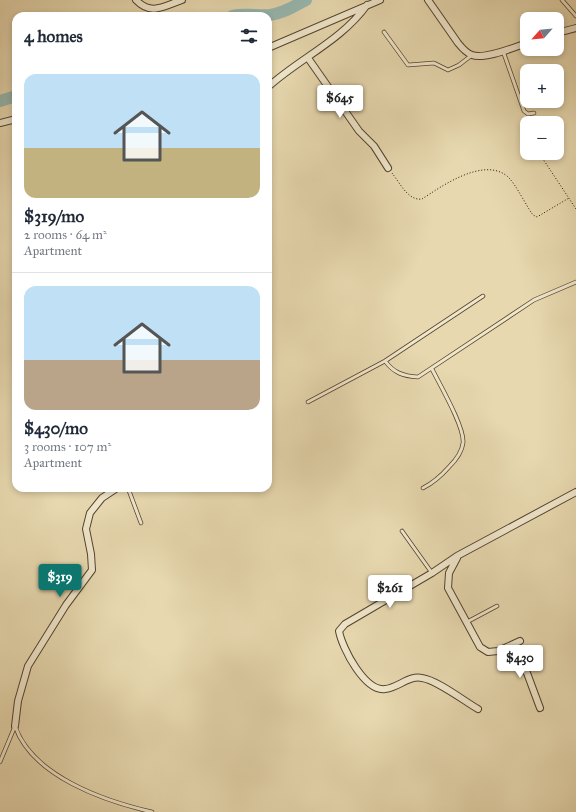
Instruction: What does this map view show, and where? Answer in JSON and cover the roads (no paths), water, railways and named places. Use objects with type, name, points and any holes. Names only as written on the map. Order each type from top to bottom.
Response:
[{"type":"street","points":[[136,0],[146,9],[152,9],[182,0]]},
{"type":"street","points":[[272,46],[380,0]]},
{"type":"street","points":[[428,0],[458,43],[464,50],[472,55],[483,56],[520,45]]},
{"type":"street","points":[[272,84],[344,30],[367,5]]},
{"type":"street","points":[[564,31],[576,28]]},
{"type":"street","points":[[308,58],[359,131],[378,152],[388,168]]},
{"type":"street","points":[[0,123],[12,119]]},
{"type":"street","points":[[16,726],[18,701],[28,666],[66,605],[92,570],[86,529],[90,513],[102,498],[111,492]]},
{"type":"street","points":[[478,709],[435,683],[420,677],[414,678],[389,689],[383,690],[373,687],[363,678],[340,638],[339,631],[345,624],[432,573],[457,556],[576,492]]},
{"type":"street","points":[[457,556],[449,573],[448,584],[480,647],[488,652],[498,651],[508,648],[520,641]]},
{"type":"street","points":[[508,648],[527,673],[535,691],[540,708]]},
{"type":"lane","points":[[562,0],[576,16]]},
{"type":"lane","points":[[384,32],[408,65],[434,62],[448,70],[459,66],[472,55]]},
{"type":"lane","points":[[503,51],[524,111],[528,114],[534,113]]},
{"type":"lane","points":[[385,361],[391,369],[400,375],[418,378],[534,300],[576,282]]},
{"type":"lane","points":[[308,402],[385,361],[483,296]]},
{"type":"lane","points":[[422,488],[431,485],[442,475],[456,458],[463,445],[463,435],[432,369]]},
{"type":"lane","points":[[129,492],[141,523]]},
{"type":"lane","points":[[402,531],[432,573]]},
{"type":"lane","points":[[466,622],[497,606]]},
{"type":"lane","points":[[0,762],[16,726]]},
{"type":"lane","points":[[16,726],[19,737],[34,755],[44,765],[74,784],[126,806],[152,812]]},
{"type":"waterway","points":[[272,15],[280,13],[306,0]]},
{"type":"waterway","points":[[0,101],[12,97]]}]
